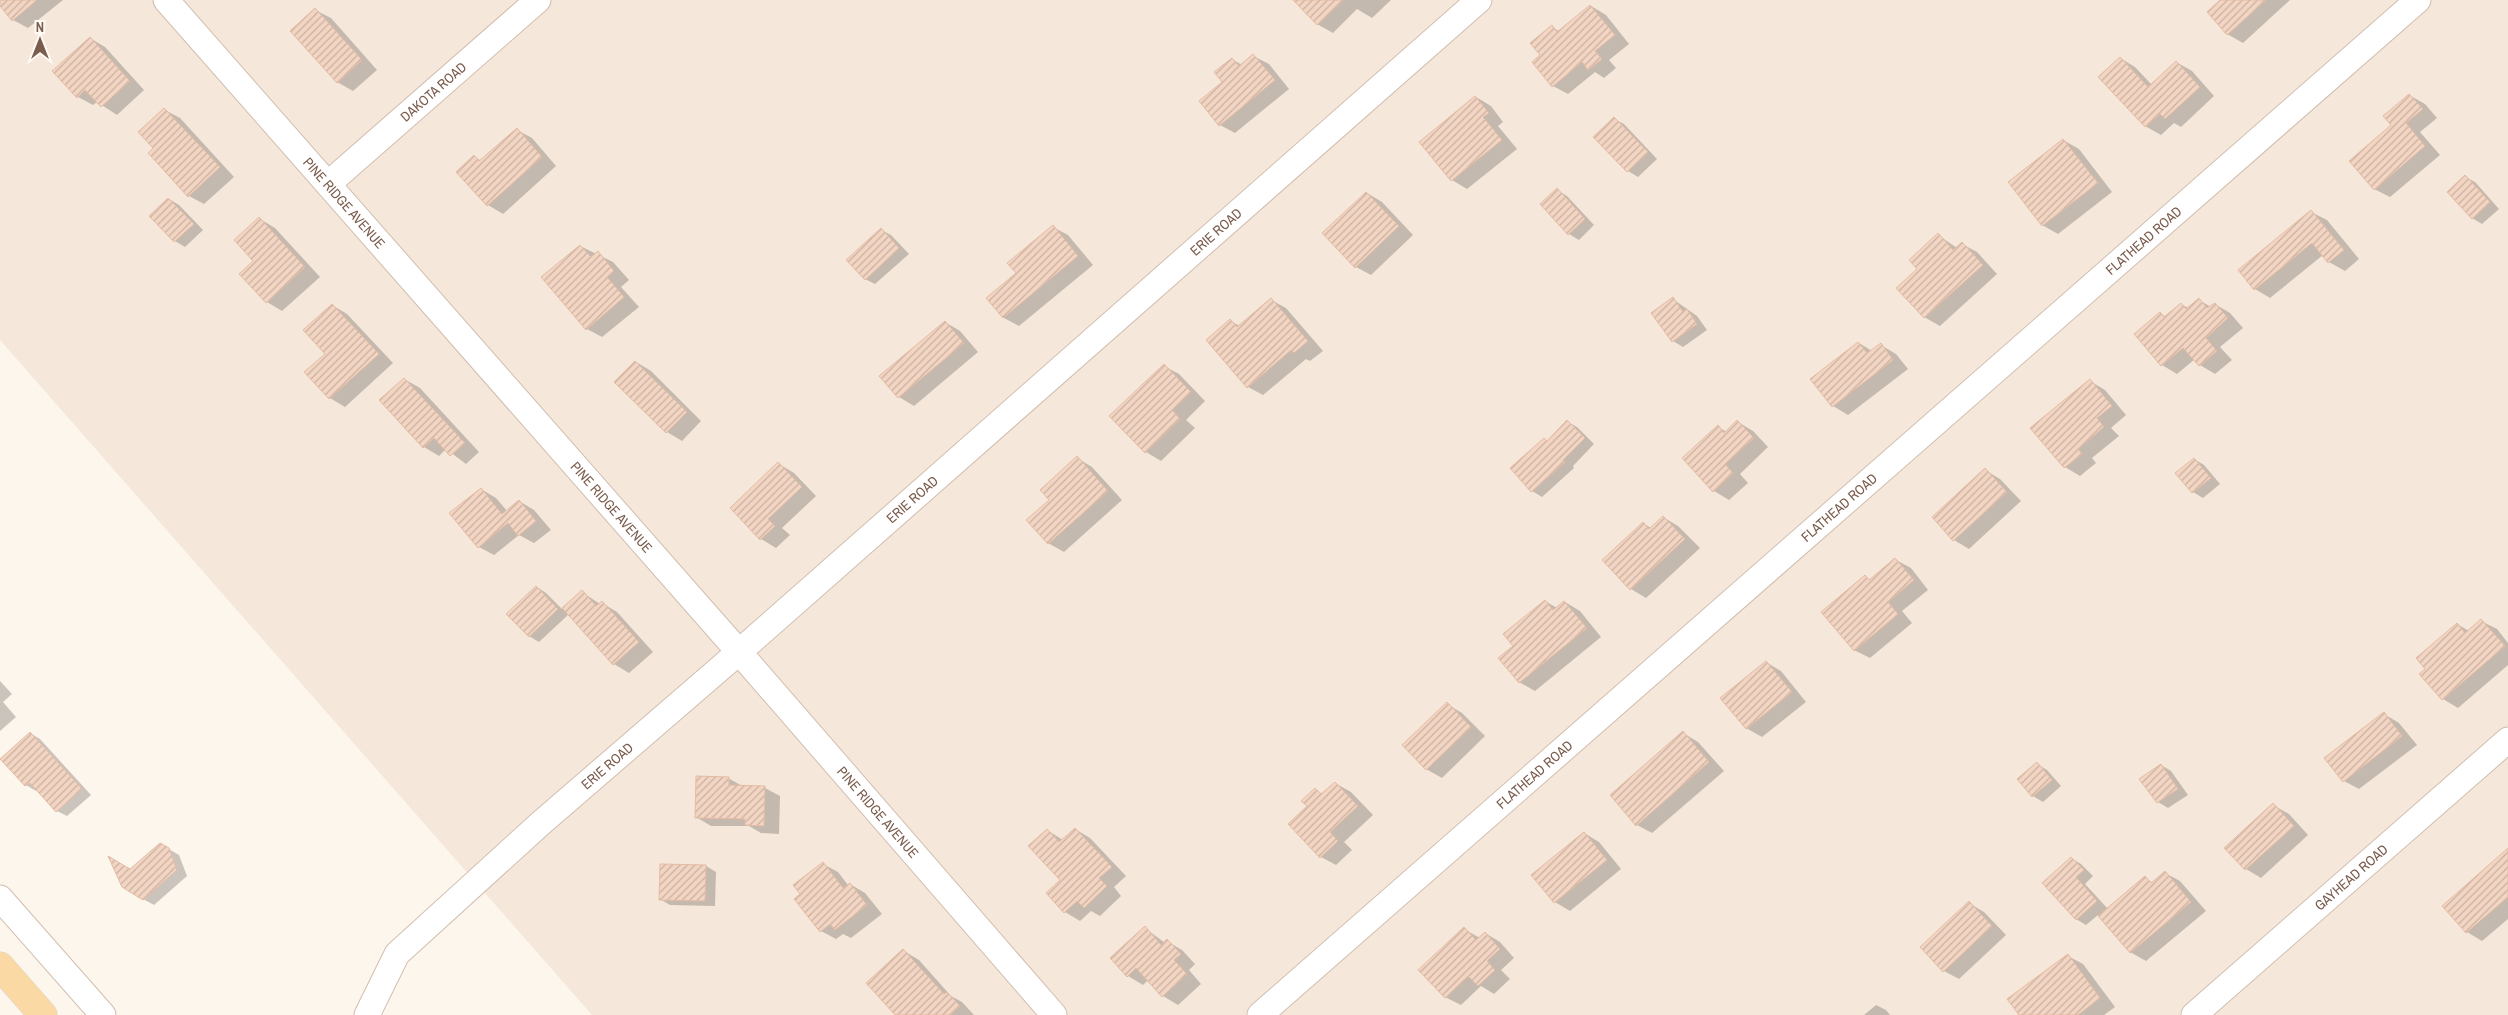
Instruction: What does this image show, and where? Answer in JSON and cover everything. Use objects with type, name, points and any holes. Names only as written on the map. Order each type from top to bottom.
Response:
[{"type":"main road","points":[[0,966],[44,1015]]},
{"type":"street","name":"PINE RIDGE AVENUE","points":[[166,0],[739,652],[1054,1015]]},
{"type":"street","name":"DAKOTA ROAD","points":[[328,184],[538,0]]},
{"type":"street","name":"ERIE ROAD","points":[[367,1015],[397,954],[541,823],[739,652],[1479,0]]},
{"type":"street","name":"FLATHEAD ROAD","points":[[1260,1015],[2418,0]]},
{"type":"street","name":"GAYHEAD ROAD","points":[[2194,1015],[2508,740]]},
{"type":"street","points":[[0,898],[103,1015]]},
{"type":"shaded area","points":[[0,0],[2508,0],[2508,1015],[592,1015],[0,340]]},
{"type":"building","points":[[0,0],[37,0],[12,21],[0,6]]},
{"type":"building","points":[[1293,0],[1343,0],[1317,25]]},
{"type":"building","points":[[2220,0],[2266,0],[2227,35],[2207,12]]},
{"type":"building","points":[[1590,5],[1615,35],[1595,51],[1602,59],[1588,70],[1582,62],[1552,87],[1532,62],[1540,55],[1530,43],[1552,25],[1557,32]]},
{"type":"building","points":[[315,8],[362,60],[337,83],[290,31]]},
{"type":"building","points":[[90,37],[130,81],[101,107],[85,90],[77,98],[52,71]]},
{"type":"building","points":[[1253,54],[1275,80],[1219,126],[1199,101],[1222,82],[1214,72],[1232,58],[1239,66]]},
{"type":"building","points":[[2120,57],[2148,87],[2176,61],[2200,87],[2165,119],[2160,114],[2145,127],[2098,77]]},
{"type":"building","points":[[2409,94],[2423,109],[2406,123],[2425,146],[2374,190],[2349,161],[2391,125],[2383,116]]},
{"type":"building","points":[[1475,96],[1489,113],[1483,117],[1502,140],[1451,181],[1419,142]]},
{"type":"building","points":[[164,108],[220,167],[188,197],[148,153],[153,148],[138,132]]},
{"type":"building","points":[[1614,117],[1648,152],[1627,172],[1593,137]]},
{"type":"building","points":[[517,128],[542,157],[487,206],[456,172],[474,155],[479,161]]},
{"type":"building","points":[[2063,139],[2098,183],[2042,226],[2008,182]]},
{"type":"building","points":[[2465,175],[2490,202],[2472,219],[2447,192]]},
{"type":"building","points":[[1557,188],[1585,219],[1568,235],[1540,204]]},
{"type":"building","points":[[1366,192],[1399,226],[1355,268],[1322,233]]},
{"type":"building","points":[[168,198],[194,224],[174,242],[149,216]]},
{"type":"building","points":[[2311,210],[2344,250],[2328,263],[2312,243],[2254,290],[2238,270]]},
{"type":"building","points":[[259,217],[305,267],[266,303],[239,274],[253,261],[234,240]]},
{"type":"building","points":[[1053,225],[1078,256],[1003,318],[986,298],[1016,273],[1007,263]]},
{"type":"building","points":[[881,228],[899,248],[865,280],[846,260]]},
{"type":"building","points":[[1938,233],[1953,250],[1962,242],[1983,265],[1924,318],[1896,288],[1917,269],[1909,260]]},
{"type":"building","points":[[580,245],[591,257],[598,251],[614,271],[607,277],[624,297],[586,330],[541,277]]},
{"type":"building","points":[[1673,297],[1683,312],[1687,309],[1697,324],[1672,342],[1651,313]]},
{"type":"building","points":[[1271,298],[1308,341],[1294,353],[1291,350],[1247,388],[1206,340],[1230,319],[1237,327]]},
{"type":"building","points":[[2199,298],[2207,308],[2215,303],[2228,318],[2206,338],[2217,351],[2199,366],[2183,348],[2161,366],[2134,334],[2160,312],[2164,317],[2181,303],[2186,309]]},
{"type":"building","points":[[332,304],[379,354],[329,399],[304,372],[325,354],[303,330]]},
{"type":"building","points":[[945,321],[964,343],[898,398],[879,376]]},
{"type":"building","points":[[1858,342],[1867,353],[1881,343],[1893,360],[1832,407],[1810,379]]},
{"type":"building","points":[[635,361],[687,412],[666,433],[614,382]]},
{"type":"building","points":[[1164,364],[1191,392],[1172,410],[1180,419],[1145,453],[1109,416]]},
{"type":"building","points":[[404,378],[465,443],[450,456],[434,438],[423,448],[379,400]]},
{"type":"building","points":[[2090,379],[2112,406],[2097,418],[2104,427],[2078,449],[2082,454],[2064,468],[2030,428]]},
{"type":"building","points":[[1567,420],[1585,438],[1563,460],[1565,462],[1531,492],[1510,468],[1544,438],[1547,441]]},
{"type":"building","points":[[1737,420],[1754,438],[1725,464],[1733,473],[1713,492],[1682,458],[1718,425],[1724,433]]},
{"type":"building","points":[[1077,456],[1108,491],[1048,544],[1026,520],[1049,500],[1040,490]]},
{"type":"building","points":[[2194,458],[2211,478],[2192,493],[2175,473]]},
{"type":"building","points":[[778,462],[802,487],[768,519],[775,526],[760,540],[730,508]]},
{"type":"building","points":[[1985,468],[2007,492],[1953,541],[1932,517]]},
{"type":"building","points":[[481,488],[502,514],[519,500],[536,521],[518,536],[508,523],[478,548],[449,513]]},
{"type":"building","points":[[1663,516],[1685,539],[1630,590],[1602,560],[1643,522],[1649,529]]},
{"type":"building","points":[[1895,558],[1914,580],[1888,602],[1898,614],[1854,651],[1821,612],[1865,575],[1869,580]]},
{"type":"building","points":[[536,586],[558,609],[529,637],[506,614]]},
{"type":"building","points":[[582,590],[596,606],[602,601],[639,642],[613,665],[562,608]]},
{"type":"building","points":[[1545,600],[1553,610],[1564,601],[1587,628],[1519,683],[1498,658],[1513,646],[1503,634]]},
{"type":"building","points":[[2481,619],[2505,646],[2442,700],[2419,674],[2425,669],[2416,658],[2457,623],[2465,633]]},
{"type":"building","points":[[1766,661],[1792,692],[1746,729],[1720,698]]},
{"type":"building","points":[[1447,702],[1471,727],[1426,770],[1402,745]]},
{"type":"building","points":[[2384,712],[2402,736],[2343,782],[2324,758]]},
{"type":"building","points":[[1683,731],[1709,762],[1636,826],[1610,795]]},
{"type":"building","points":[[30,732],[82,789],[56,812],[30,783],[25,786],[0,759]]},
{"type":"building","points":[[2037,762],[2052,780],[2032,797],[2017,779]]},
{"type":"building","points":[[2161,764],[2178,789],[2157,803],[2139,779]]},
{"type":"building","points":[[696,776],[729,777],[729,785],[765,786],[764,826],[745,825],[745,819],[695,818]]},
{"type":"building","points":[[1335,782],[1358,806],[1330,832],[1338,841],[1320,858],[1288,824],[1307,806],[1301,801],[1315,788],[1321,794]]},
{"type":"building","points":[[2273,803],[2294,826],[2245,870],[2224,848]]},
{"type":"building","points":[[1075,828],[1112,867],[1099,878],[1107,886],[1084,908],[1077,901],[1064,913],[1046,893],[1060,880],[1028,846],[1047,829],[1059,842]]},
{"type":"building","points":[[1584,832],[1607,860],[1554,903],[1531,875]]},
{"type":"building","points":[[160,843],[169,848],[177,870],[143,900],[122,887],[108,856],[130,869]]},
{"type":"building","points":[[2508,848],[2508,897],[2466,933],[2442,906]]},
{"type":"building","points":[[2071,857],[2084,870],[2076,877],[2097,901],[2076,920],[2042,883]]},
{"type":"building","points":[[823,862],[843,888],[850,883],[867,905],[835,930],[830,924],[820,932],[794,899],[800,894],[793,885]]},
{"type":"building","points":[[660,864],[706,865],[705,901],[659,900]]},
{"type":"building","points":[[2165,871],[2191,902],[2130,953],[2098,916],[2145,876],[2151,883]]},
{"type":"building","points":[[1969,901],[1992,926],[1943,972],[1920,947]]},
{"type":"building","points":[[1145,926],[1161,945],[1167,939],[1181,954],[1174,960],[1187,974],[1162,997],[1136,968],[1127,977],[1110,958]]},
{"type":"building","points":[[1464,927],[1476,940],[1485,932],[1500,949],[1487,961],[1495,970],[1478,986],[1468,976],[1445,998],[1418,970]]},
{"type":"building","points":[[903,949],[944,994],[947,992],[960,1006],[950,1015],[895,1015],[866,983]]},
{"type":"building","points":[[2068,954],[2100,998],[2078,1015],[2019,1015],[2007,999]]}]
